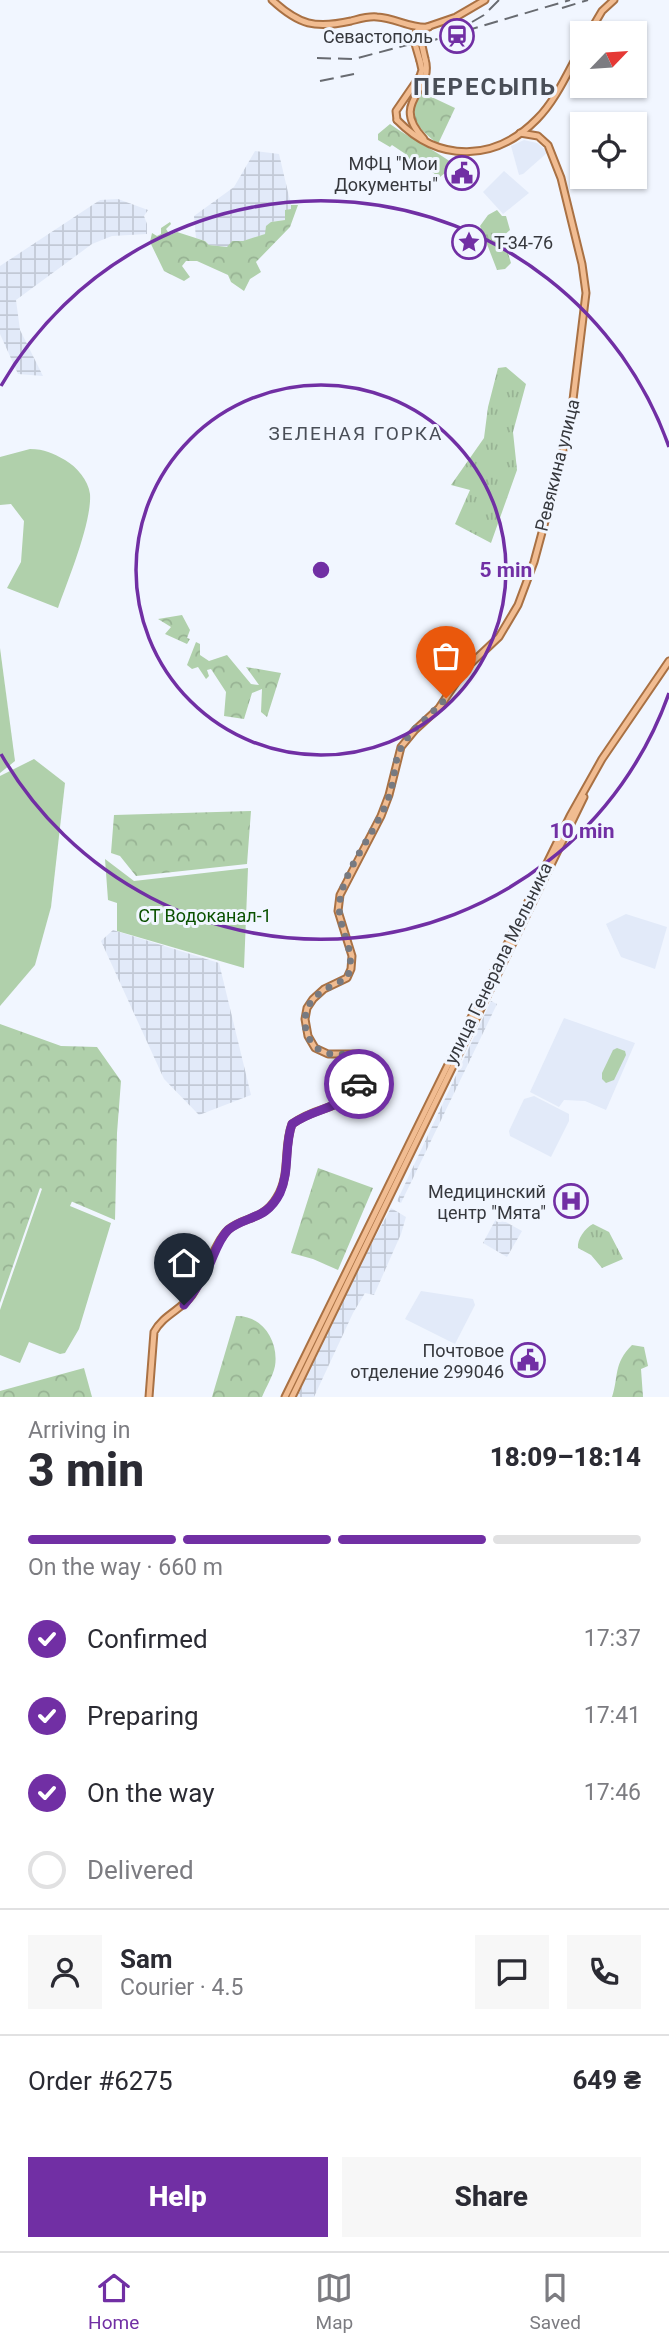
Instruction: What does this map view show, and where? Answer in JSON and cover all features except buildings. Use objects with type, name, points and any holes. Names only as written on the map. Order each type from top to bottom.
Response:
[{"type":"main road","points":[[272,0],[290,16],[318,26],[373,16],[403,23],[421,41]]},
{"type":"main road","points":[[414,32],[459,16],[485,0]]},
{"type":"main road","points":[[596,21],[614,0]]},
{"type":"main road","points":[[403,23],[414,32],[422,70],[412,93],[410,114],[415,129],[429,144]]},
{"type":"main road","points":[[429,27],[423,32],[421,41],[427,71],[424,80],[397,109],[395,116],[410,134],[444,150],[484,150],[520,132],[536,120],[570,67]]},
{"type":"main road","points":[[397,109],[404,108],[410,114]]},
{"type":"main road","points":[[397,120],[406,121],[410,114]]},
{"type":"main road","points":[[520,132],[538,136],[536,120]]},
{"type":"main road","name":"Ревякина улица","points":[[149,1397],[153,1332],[158,1323],[184,1305],[192,1295],[229,1229],[254,1218],[273,1204],[285,1179],[286,1146],[292,1124],[338,1105],[351,1095],[366,1070],[365,1059],[357,1054],[328,1054],[315,1048],[308,1036],[305,1019],[307,1008],[313,999],[324,989],[347,978],[351,969],[352,956],[338,911],[341,895],[389,795],[401,747],[439,708],[465,669],[499,637],[512,618],[527,584],[571,416],[586,293],[582,264],[561,178],[548,145],[538,136]]},
{"type":"main road","name":"улица Генерала Мельника","points":[[292,1397],[570,816],[626,722],[669,661]]},
{"type":"main road","name":"улица Генерала Мельника","points":[[285,1397],[507,952]]},
{"type":"shaded area","points":[[524,140],[537,143],[548,152],[519,175],[511,146]]},
{"type":"shaded area","points":[[255,151],[279,154],[291,205],[285,220],[271,222],[265,234],[227,247],[209,245],[196,238],[194,216],[234,187]]},
{"type":"shaded area","points":[[504,171],[529,193],[503,214],[483,192]]},
{"type":"shaded area","points":[[118,199],[148,210],[144,216],[147,234],[112,236],[92,244],[16,300],[20,330],[43,376],[18,374],[0,334],[0,266],[100,200]]},
{"type":"shaded area","points":[[626,914],[667,927],[655,969],[621,957],[606,924]]},
{"type":"shaded area","points":[[113,930],[219,963],[251,1095],[199,1115],[164,1079],[101,941]]},
{"type":"shaded area","points":[[491,1001],[497,1004],[401,1203],[397,1201]]},
{"type":"shaded area","points":[[564,1018],[635,1043],[606,1110],[585,1101],[564,1100],[559,1107],[530,1092]]},
{"type":"shaded area","points":[[534,1096],[569,1114],[569,1121],[551,1157],[510,1136],[509,1131],[524,1099]]},
{"type":"shaded area","points":[[391,1208],[406,1217],[374,1295],[365,1293],[353,1313],[314,1397],[297,1397],[352,1280]]},
{"type":"shaded area","points":[[497,1217],[522,1231],[507,1257],[483,1243]]},
{"type":"shaded area","points":[[421,1291],[473,1299],[475,1305],[455,1344],[405,1319]]},
{"type":"green space","points":[[421,92],[455,108],[438,144],[420,127],[414,115],[416,101]]},
{"type":"green space","points":[[390,124],[456,166],[453,174],[445,173],[440,177],[424,166],[419,168],[407,155],[378,140],[378,134]]},
{"type":"green space","points":[[291,205],[298,205],[290,227],[256,262],[261,272],[250,279],[244,291],[231,282],[228,275],[197,261],[186,261],[182,266],[190,277],[184,281],[164,271],[150,242],[152,233],[157,236],[161,234],[161,228],[170,222],[166,229],[170,235],[177,232],[205,241],[209,245],[227,247],[232,241],[243,241],[265,234],[266,226],[271,222],[285,220],[285,210],[291,209]]},
{"type":"green space","points":[[497,210],[502,216],[506,216],[510,230],[503,236],[511,263],[505,269],[497,270],[480,226],[488,215]]},
{"type":"green space","points":[[506,367],[526,384],[513,432],[517,470],[491,543],[455,524],[470,490],[451,485],[484,438],[488,407],[498,368]]},
{"type":"green space","points":[[30,449],[48,452],[69,463],[78,470],[90,494],[83,535],[58,608],[7,588],[21,562],[24,521],[11,504],[0,505],[0,457]]},
{"type":"green space","points":[[182,615],[190,630],[187,644],[165,634],[171,627],[158,619]]},
{"type":"green space","points":[[196,642],[200,644],[200,655],[209,661],[227,655],[251,684],[259,685],[246,667],[281,673],[267,717],[261,712],[262,689],[252,693],[244,719],[224,716],[226,692],[211,669],[207,670],[209,676],[206,679],[198,667],[192,669],[187,665]]},
{"type":"green space","points":[[0,648],[15,761],[0,773]]},
{"type":"green space","points":[[34,759],[65,783],[51,907],[35,965],[0,1006],[0,776]]},
{"type":"green space","points":[[251,811],[247,864],[136,876],[120,856],[111,853],[114,815]]},
{"type":"green space","name":"СТ Водоканал-1","points":[[105,859],[134,881],[248,868],[244,968],[117,931],[117,903],[108,900]]},
{"type":"green space","points":[[0,1024],[61,1046],[97,1047],[121,1081],[115,1220],[40,1188],[0,1303]]},
{"type":"green space","points":[[617,1048],[625,1051],[626,1055],[614,1080],[606,1083],[602,1079],[602,1073],[613,1050]]},
{"type":"green space","points":[[318,1168],[373,1188],[338,1270],[291,1253]]},
{"type":"green space","points":[[43,1186],[73,1199],[70,1206],[111,1223],[79,1329],[65,1353],[60,1354],[29,1342],[20,1363],[0,1355],[0,1310]]},
{"type":"green space","points":[[593,1224],[609,1232],[623,1259],[602,1268],[591,1255],[578,1248],[582,1234]]},
{"type":"green space","points":[[236,1316],[254,1320],[261,1325],[267,1331],[274,1348],[275,1366],[262,1397],[212,1397]]},
{"type":"green space","points":[[632,1345],[644,1347],[648,1366],[641,1369],[643,1397],[612,1397],[619,1364]]},
{"type":"green space","points":[[84,1368],[92,1397],[0,1397],[0,1391]]},
{"type":"railway","points":[[472,22],[484,15],[499,0]]},
{"type":"railway","points":[[424,43],[570,0]]},
{"type":"railway","points":[[562,8],[588,0]]},
{"type":"railway","points":[[317,58],[354,59],[426,40]]},
{"type":"railway","points":[[320,81],[354,74]]},
{"type":"way so far","points":[[359,1084],[366,1070],[365,1059],[357,1054],[328,1054],[315,1048],[308,1036],[305,1019],[307,1008],[324,989],[347,978],[352,956],[338,911],[341,895],[349,874],[381,816],[401,747],[446,698]]},
{"type":"place","name":"Севастополь","points":[[457,36]]},
{"type":"place","name":"МФЦ \"Мои Документы\"","points":[[462,173]]},
{"type":"place","name":"Т-34-76","points":[[469,242]]},
{"type":"place","name":"Медицинский центр \"Мята\"","points":[[571,1201]]},
{"type":"place","name":"Почтовое отделение 299046","points":[[528,1360]]},
{"type":"district","name":"ПЕРЕСЫПЬ","points":[[485,87]]},
{"type":"district","name":"ЗЕЛЕНАЯ ГОРКА","points":[[356,433]]},
{"type":"route","points":[[184,1305],[229,1229],[254,1218],[273,1204],[280,1193],[285,1179],[286,1146],[292,1124],[338,1105],[351,1095],[359,1084]]}]
